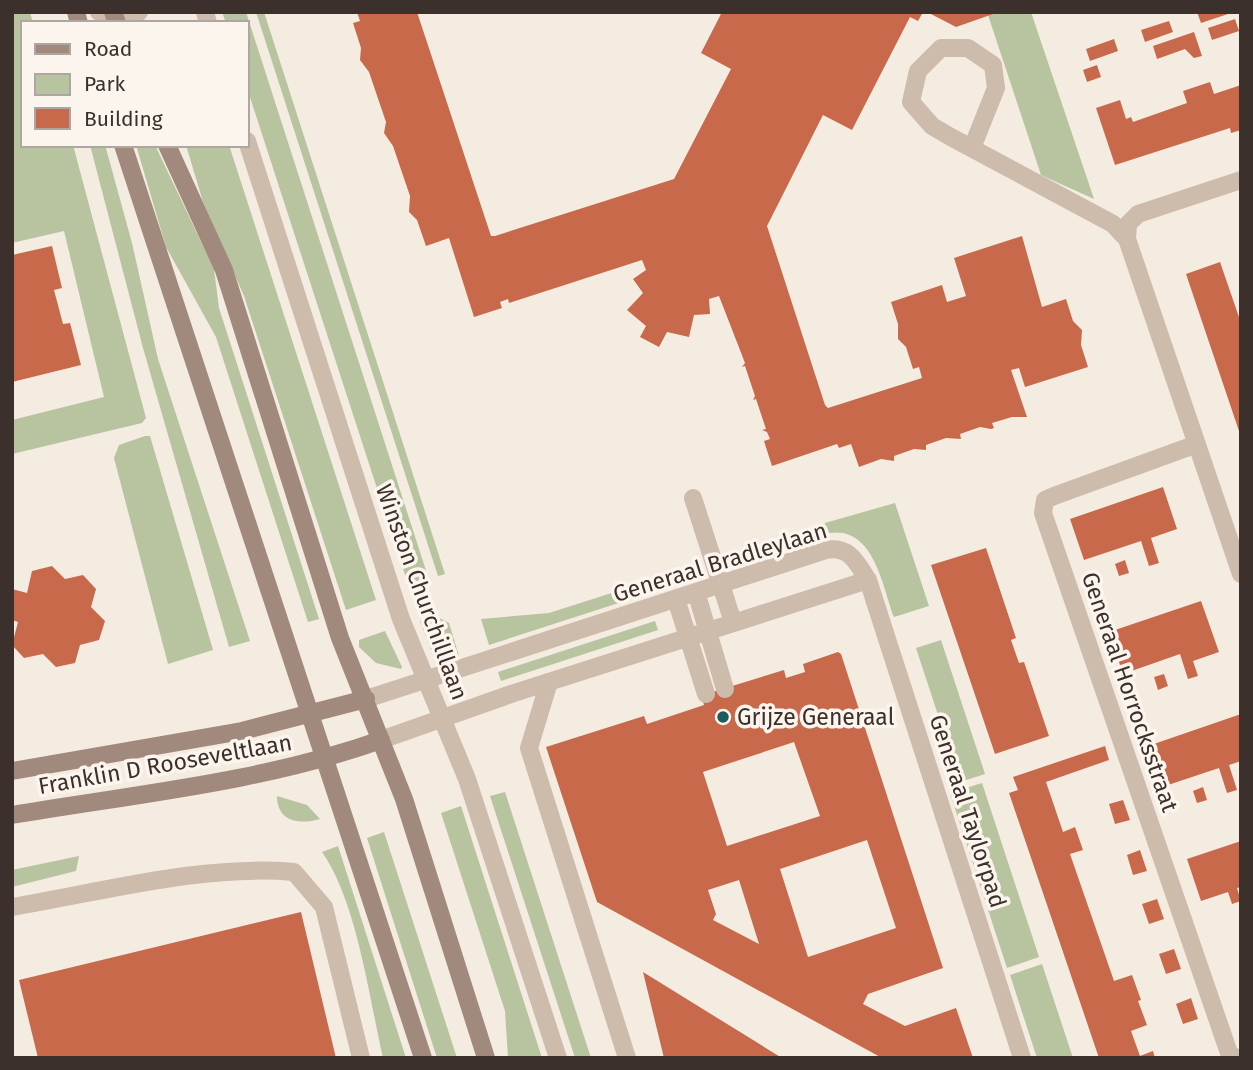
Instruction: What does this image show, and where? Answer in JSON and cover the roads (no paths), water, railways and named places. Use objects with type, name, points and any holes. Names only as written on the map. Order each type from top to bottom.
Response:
[{"type":"main road","points":[[124,147],[423,1058]]},
{"type":"main road","points":[[168,147],[224,270],[340,638],[404,799],[486,1058]]},
{"type":"main road","name":"Franklin D Rooseveltlaan","points":[[12,771],[242,731],[366,699]]},
{"type":"main road","name":"Franklin D Rooseveltlaan","points":[[12,815],[258,775],[325,760],[381,740]]},
{"type":"street","points":[[99,12],[115,18],[139,12]]},
{"type":"street","points":[[972,148],[996,88],[993,65],[968,48],[941,48],[918,71],[911,102],[932,126],[972,148],[1113,224],[1127,239]]},
{"type":"street","name":"Winston Churchilllaan","points":[[248,144],[387,576],[467,779],[558,1058]]},
{"type":"street","points":[[1241,180],[1138,214],[1128,225],[1127,239],[1241,574]]},
{"type":"street","name":"Generaal Horrocksstraat","points":[[1196,444],[1045,500],[1043,513],[1232,1055]]},
{"type":"street","points":[[693,498],[733,622]]},
{"type":"street","name":"Generaal Bradleylaan","points":[[366,699],[831,549],[844,550],[852,556],[868,580]]},
{"type":"street","points":[[381,740],[549,682],[868,580]]},
{"type":"street","name":"Generaal Taylorpad","points":[[868,580],[1022,1058]]},
{"type":"street","points":[[696,592],[725,689]]},
{"type":"street","points":[[676,598],[706,694]]},
{"type":"street","points":[[549,682],[529,748],[627,1058]]},
{"type":"street","points":[[12,907],[210,874],[261,870],[294,872],[324,908],[361,1058]]},
{"type":"place","name":"Grijze Generaal","points":[[723,717]]}]
